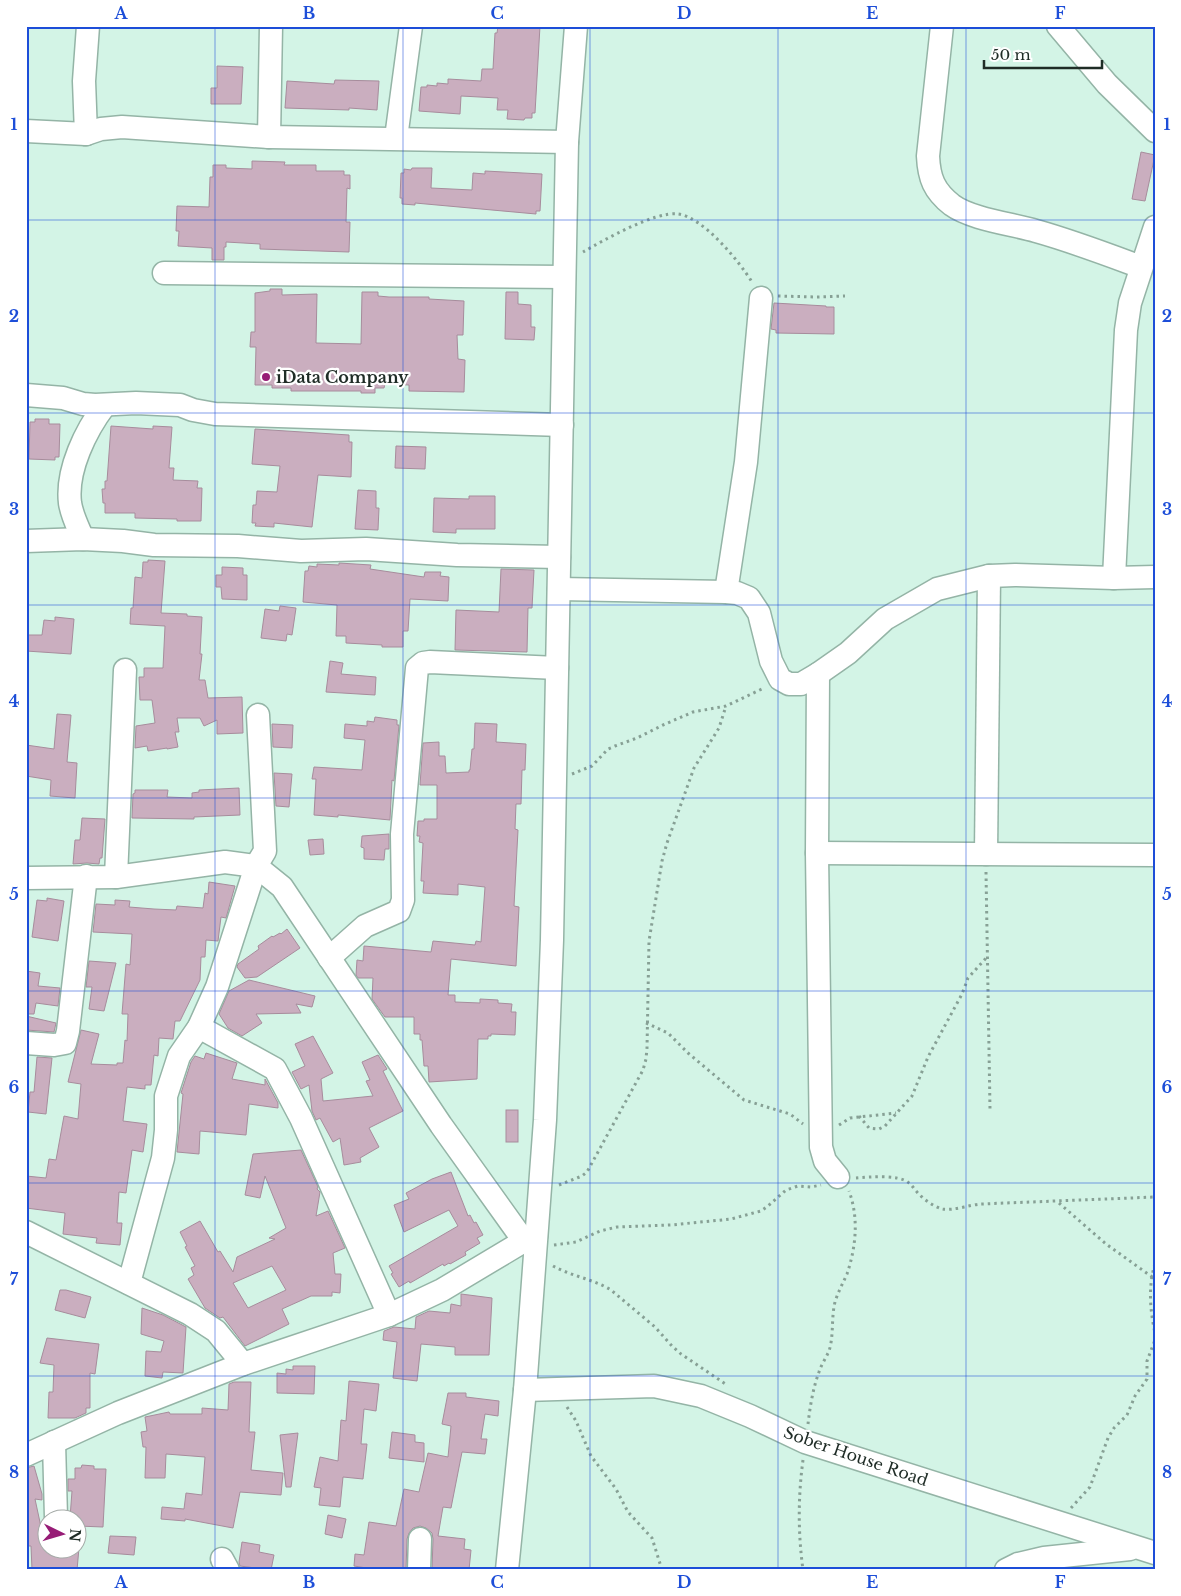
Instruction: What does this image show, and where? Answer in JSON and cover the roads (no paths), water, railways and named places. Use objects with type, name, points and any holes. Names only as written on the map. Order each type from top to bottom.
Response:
[{"type":"street","points":[[86,134],[84,81],[88,26]]},
{"type":"street","points":[[269,137],[271,26]]},
{"type":"street","points":[[396,138],[411,26]]},
{"type":"street","points":[[507,1570],[525,1390],[533,1244],[539,1200],[546,1101],[552,940],[567,142],[576,26]]},
{"type":"street","points":[[942,26],[928,156],[929,172],[934,185],[942,196],[954,206],[972,214],[1058,237],[1141,267]]},
{"type":"street","points":[[1058,26],[1107,84],[1155,131]]},
{"type":"street","points":[[26,131],[86,134],[101,129],[122,127],[269,137],[567,142]]},
{"type":"street","points":[[1114,578],[1126,330],[1130,303],[1155,227]]},
{"type":"street","points":[[164,273],[564,269]]},
{"type":"street","points":[[726,592],[746,462],[761,298]]},
{"type":"street","points":[[26,395],[63,398],[83,404],[136,403],[180,405],[193,410],[215,414],[562,425]]},
{"type":"street","points":[[83,539],[70,504],[70,483],[74,466],[88,430],[105,405]]},
{"type":"street","points":[[26,541],[83,539],[154,545],[238,546],[301,550],[366,549],[458,555],[559,557]]},
{"type":"street","points":[[986,854],[989,576]]},
{"type":"street","points":[[559,589],[726,592],[750,598],[759,613],[771,661],[780,679],[789,684],[801,684],[848,653],[884,619],[938,590],[989,576],[1155,577]]},
{"type":"street","points":[[329,958],[365,926],[398,910],[403,900],[402,834],[417,668],[423,663],[430,662],[557,668]]},
{"type":"street","points":[[116,877],[125,670]]},
{"type":"street","points":[[818,674],[817,853],[820,1136],[825,1162],[838,1177]]},
{"type":"street","points":[[129,1283],[163,1158],[166,1130],[166,1096],[179,1056],[199,1027],[217,988],[256,866],[264,851],[258,714]]},
{"type":"street","points":[[817,853],[1155,855]]},
{"type":"street","points":[[26,878],[116,877],[225,862],[256,866],[282,887],[441,1125],[533,1244]]},
{"type":"street","points":[[26,1043],[54,1045],[65,1043],[86,876]]},
{"type":"street","points":[[199,1027],[275,1069],[301,1118],[389,1315]]},
{"type":"street","points":[[26,1232],[190,1314],[216,1331],[243,1364]]},
{"type":"street","points":[[26,1455],[118,1413],[243,1364],[389,1315],[533,1244]]},
{"type":"street","name":"Sober House Road","points":[[525,1390],[654,1386],[701,1396],[750,1416],[805,1442],[1145,1551]]},
{"type":"street","points":[[54,1442],[56,1508]]},
{"type":"street","points":[[419,1570],[420,1539]]},
{"type":"street","points":[[1006,1570],[1018,1564],[1044,1558],[1145,1551]]},
{"type":"place","name":"iData Company","points":[[266,377]]}]
